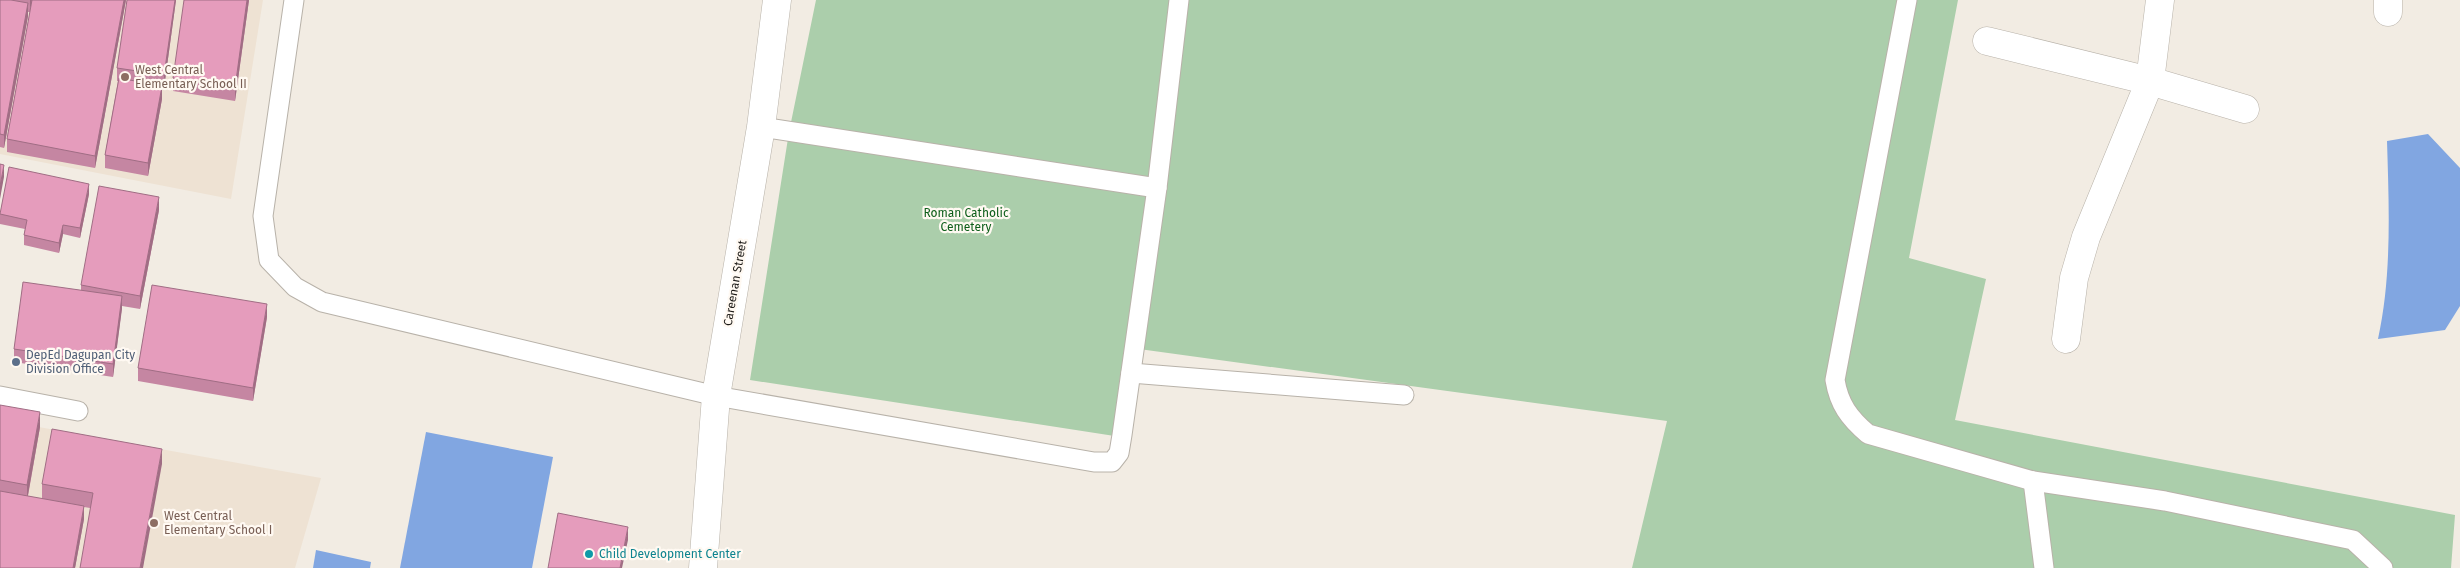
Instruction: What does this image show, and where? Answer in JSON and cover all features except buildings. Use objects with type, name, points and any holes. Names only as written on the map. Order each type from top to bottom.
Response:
[{"type":"street","name":"Careenan Street","points":[[703,568],[716,396],[761,127],[777,0]]},
{"type":"street","points":[[2066,339],[2074,278],[2086,237],[2150,81],[2160,0]]},
{"type":"street","points":[[1987,40],[2150,81],[2245,109]]},
{"type":"lane","points":[[294,0],[263,216],[269,260],[295,287],[322,302],[716,396],[1094,462],[1112,462],[1119,453],[1157,188],[1180,0]]},
{"type":"lane","points":[[1907,0],[1835,380],[1838,397],[1850,419],[1868,434],[2033,482],[2165,501],[2353,540],[2383,568]]},
{"type":"lane","points":[[761,127],[1157,188]]},
{"type":"lane","points":[[1131,373],[1404,395]]},
{"type":"lane","points":[[0,396],[78,411]]},
{"type":"lane","points":[[2033,482],[2044,568]]},
{"type":"shaded area","name":"West Central Elementary School II","points":[[0,0],[263,0],[231,199],[0,154]]},
{"type":"shaded area","name":"West Central Elementary School I","points":[[0,420],[321,478],[295,568],[0,568]]},
{"type":"green space","name":"Roman Catholic Cemetery","points":[[816,0],[1958,0],[1909,258],[1986,279],[1955,420],[2455,515],[2451,568],[1632,568],[1667,421],[1139,349],[1121,437],[750,380],[789,132]]},
{"type":"water","points":[[2428,134],[2460,168],[2460,306],[2445,330],[2378,339],[2388,266],[2387,141]]},
{"type":"water","points":[[426,432],[553,457],[532,568],[400,568]]},
{"type":"water","points":[[316,550],[371,562],[370,568],[313,568]]},
{"type":"place","name":"West Central Elementary School II","points":[[125,77]]},
{"type":"place","name":"DepEd Dagupan City Division Office","points":[[16,362]]},
{"type":"place","name":"West Central Elementary School I","points":[[154,523]]},
{"type":"place","name":"Child Development Center","points":[[589,554]]}]
